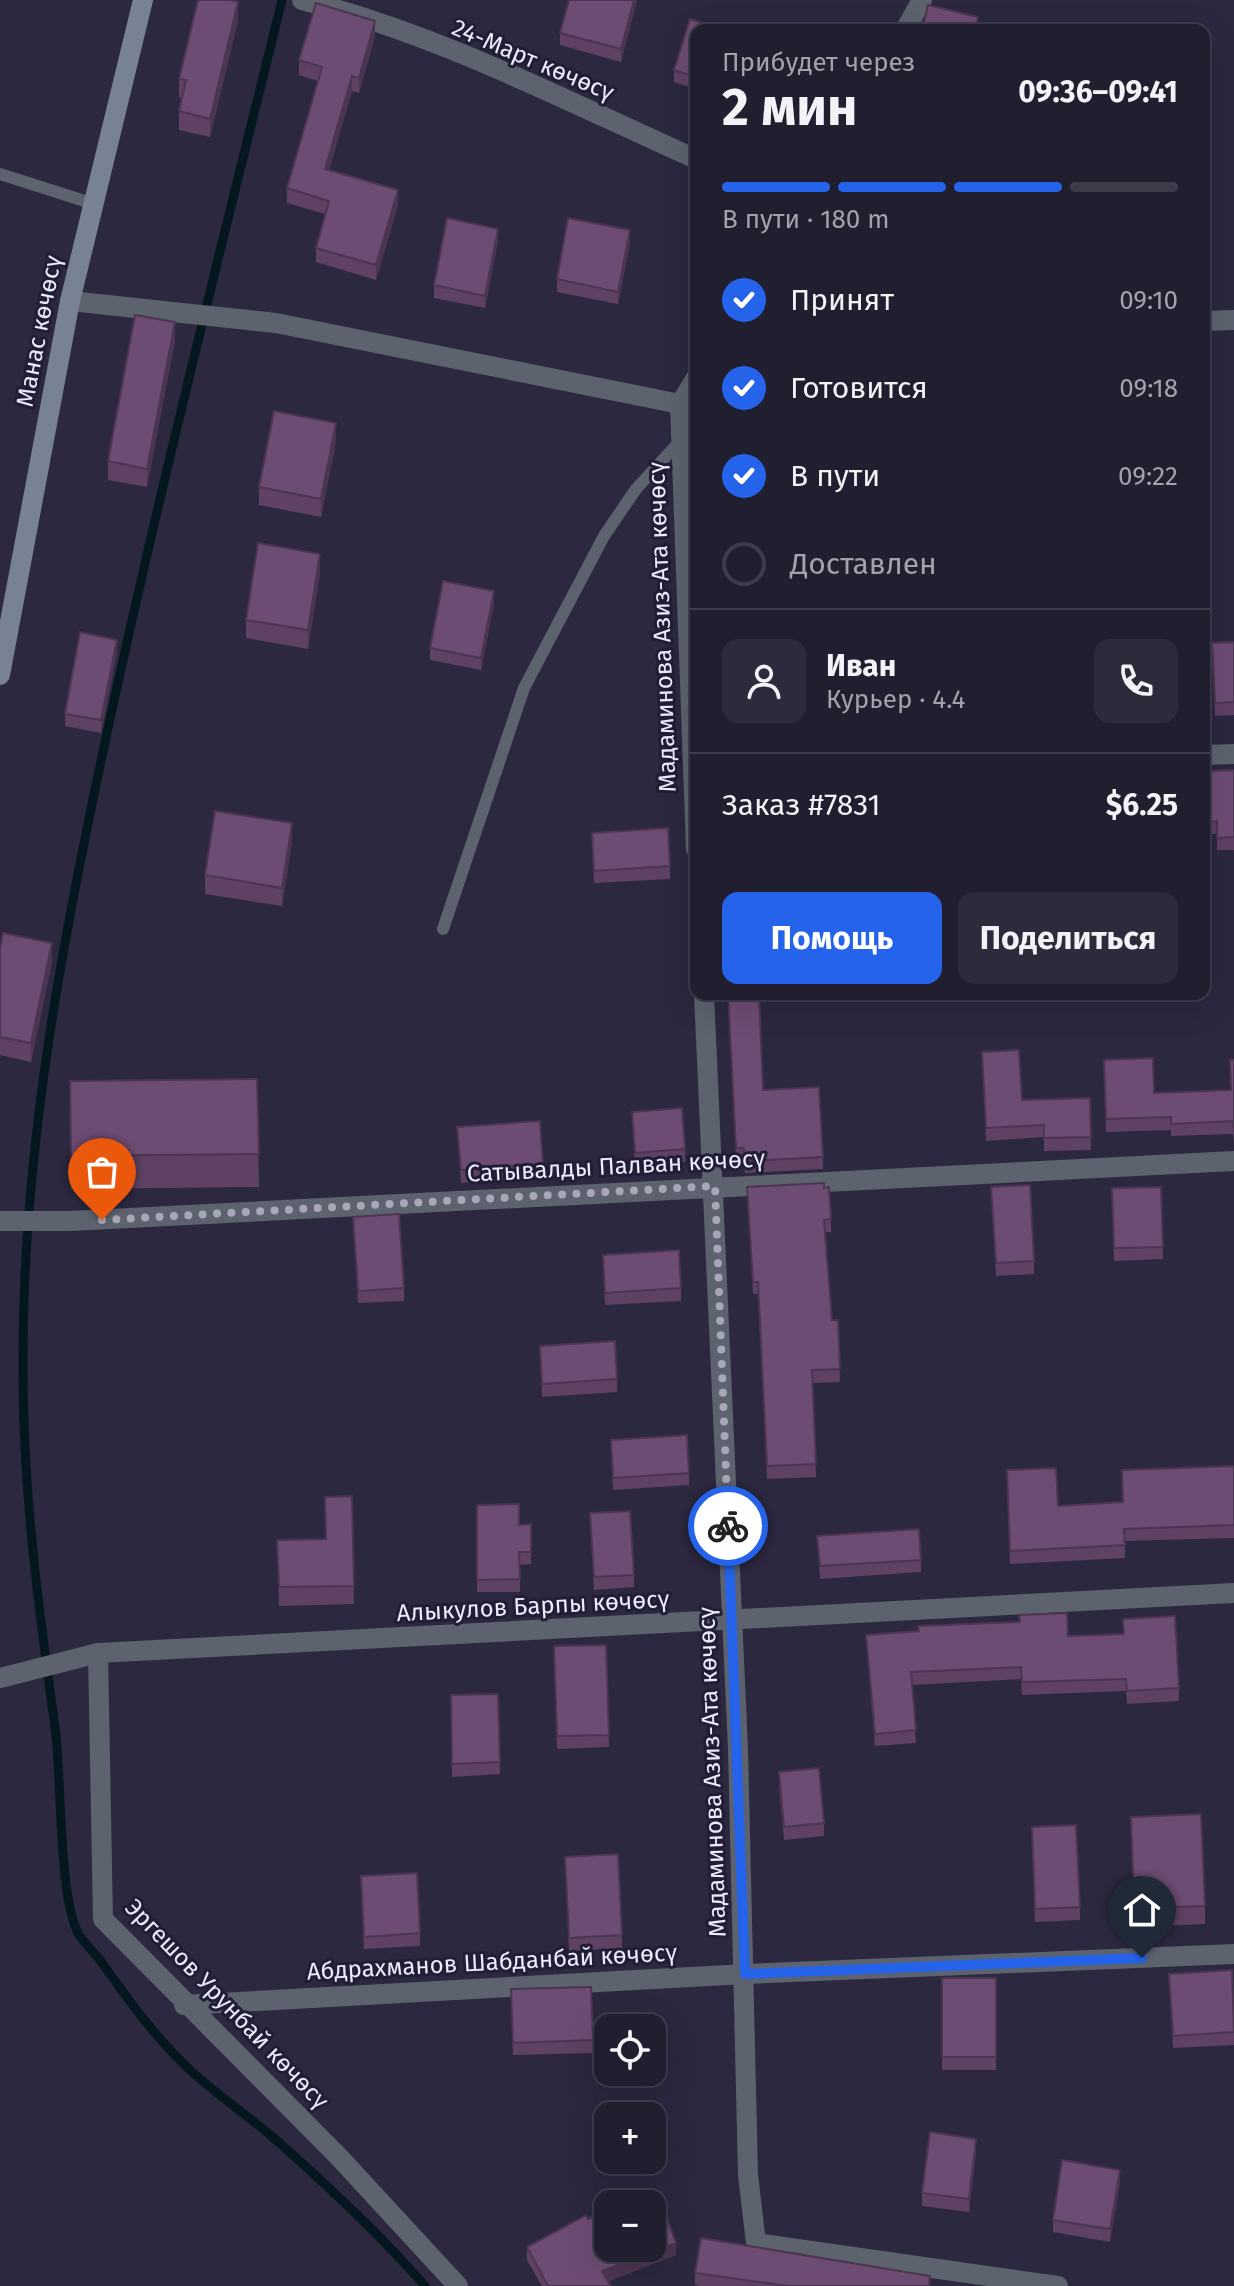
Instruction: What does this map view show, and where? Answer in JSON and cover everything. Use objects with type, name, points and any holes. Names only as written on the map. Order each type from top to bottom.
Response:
[{"type":"main road","name":"Манас көчөсү","points":[[0,675],[70,301],[91,203],[143,0]]},
{"type":"street","name":"24-Март көчөсү","points":[[302,0],[350,12],[499,71],[690,156]]},
{"type":"street","points":[[908,24],[922,0]]},
{"type":"street","points":[[70,301],[276,323],[680,404],[690,388]]},
{"type":"street","points":[[1210,321],[1234,320]]},
{"type":"street","name":"Мадаминова Азиз-Ата көчөсү","points":[[680,404],[690,665]]},
{"type":"street","points":[[1210,755],[1234,754]]},
{"type":"street","name":"Мадаминова Азиз-Ата көчөсү","points":[[704,1000],[732,1622],[745,1974],[748,2175],[756,2243],[1058,2286]]},
{"type":"street","name":"Сатывалды Палван көчөсү","points":[[0,1221],[71,1221],[1234,1161]]},
{"type":"street","name":"Алыкулов Барпы көчөсү","points":[[0,1678],[98,1653],[732,1622],[1234,1593]]},
{"type":"street","name":"Эргешов Урунбай көчөсү","points":[[98,1653],[103,1919],[184,2005],[339,2157],[458,2286]]},
{"type":"street","name":"Абдрахманов Шабданбай көчөсү","points":[[184,2005],[745,1974],[1234,1954]]},
{"type":"lane","points":[[0,174],[91,203]]},
{"type":"lane","points":[[443,929],[524,688],[604,536],[636,489],[682,439]]},
{"type":"building","points":[[198,0],[238,2],[210,119],[179,111],[186,80],[179,79]]},
{"type":"building","points":[[569,0],[634,0],[621,49],[560,33]]},
{"type":"building","points":[[316,3],[375,21],[359,78],[352,76],[325,169],[398,190],[376,265],[316,248],[329,201],[287,188],[322,67],[299,60]]},
{"type":"building","points":[[928,5],[978,17],[976,24],[923,24]]},
{"type":"building","points":[[690,19],[705,24],[690,24],[690,75],[674,70]]},
{"type":"building","points":[[447,218],[498,229],[485,296],[434,285]]},
{"type":"building","points":[[568,218],[630,230],[618,292],[557,279]]},
{"type":"building","points":[[135,315],[175,322],[147,469],[108,461]]},
{"type":"building","points":[[274,411],[336,423],[321,499],[259,487]]},
{"type":"building","points":[[258,543],[320,554],[308,630],[246,620]]},
{"type":"building","points":[[443,581],[494,591],[481,658],[430,648]]},
{"type":"building","points":[[80,632],[117,640],[101,720],[65,714]]},
{"type":"building","points":[[1234,642],[1234,702],[1215,703],[1212,643]]},
{"type":"building","points":[[1234,770],[1234,837],[1217,838],[1217,821],[1210,822],[1210,771]]},
{"type":"building","points":[[215,811],[292,823],[282,888],[205,875]]},
{"type":"building","points":[[668,828],[670,866],[594,871],[592,833]]},
{"type":"building","points":[[3,933],[52,943],[31,1043],[0,1037],[0,948]]},
{"type":"building","points":[[728,1000],[759,1000],[763,1090],[819,1087],[823,1157],[745,1161],[744,1148],[736,1148]]},
{"type":"building","points":[[1019,1050],[1022,1100],[1090,1098],[1091,1137],[1044,1138],[1044,1125],[986,1128],[982,1052]]},
{"type":"building","points":[[1153,1058],[1154,1093],[1231,1090],[1230,1060],[1234,1060],[1234,1132],[1233,1121],[1171,1124],[1171,1117],[1106,1119],[1104,1060]]},
{"type":"building","points":[[257,1079],[259,1154],[71,1156],[70,1081]]},
{"type":"building","points":[[682,1108],[685,1149],[635,1153],[632,1112]]},
{"type":"building","points":[[540,1121],[543,1164],[461,1170],[457,1127]]},
{"type":"building","points":[[824,1183],[824,1188],[829,1187],[831,1219],[824,1220],[832,1320],[838,1320],[840,1369],[812,1370],[816,1464],[767,1466],[758,1282],[753,1282],[747,1187]]},
{"type":"building","points":[[1030,1185],[1034,1261],[996,1263],[991,1187]]},
{"type":"building","points":[[1161,1187],[1163,1247],[1114,1248],[1112,1188]]},
{"type":"building","points":[[399,1214],[404,1288],[358,1291],[353,1217]]},
{"type":"building","points":[[679,1250],[681,1288],[605,1293],[603,1255]]},
{"type":"building","points":[[615,1341],[617,1379],[542,1384],[540,1346]]},
{"type":"building","points":[[687,1435],[689,1473],[613,1478],[611,1440]]},
{"type":"building","points":[[1234,1466],[1234,1525],[1124,1529],[1125,1545],[1010,1551],[1007,1470],[1056,1468],[1058,1506],[1123,1502],[1122,1470]]},
{"type":"building","points":[[352,1496],[354,1586],[279,1587],[277,1540],[326,1539],[325,1497]]},
{"type":"building","points":[[519,1504],[519,1525],[531,1524],[531,1552],[519,1552],[520,1579],[477,1580],[477,1505]]},
{"type":"building","points":[[630,1511],[634,1575],[594,1577],[590,1513]]},
{"type":"building","points":[[919,1529],[921,1560],[820,1566],[817,1536]]},
{"type":"building","points":[[1067,1613],[1068,1636],[1124,1634],[1123,1619],[1175,1616],[1179,1688],[1127,1691],[1126,1679],[1022,1682],[1021,1667],[911,1672],[916,1730],[875,1734],[866,1635],[919,1631],[918,1626],[1020,1622],[1019,1615]]},
{"type":"building","points":[[606,1645],[609,1735],[557,1736],[554,1646]]},
{"type":"building","points":[[498,1694],[500,1762],[452,1764],[451,1695]]},
{"type":"building","points":[[819,1768],[824,1823],[784,1827],[779,1772]]},
{"type":"building","points":[[1201,1814],[1205,1906],[1134,1908],[1131,1817]]},
{"type":"building","points":[[1076,1825],[1080,1907],[1035,1909],[1032,1827]]},
{"type":"building","points":[[618,1854],[622,1935],[569,1938],[565,1857]]},
{"type":"building","points":[[417,1873],[420,1933],[364,1937],[361,1876]]},
{"type":"building","points":[[1232,1970],[1234,2032],[1173,2036],[1169,1974]]},
{"type":"building","points":[[942,1978],[996,1978],[996,2057],[942,2057]]},
{"type":"building","points":[[591,1987],[593,2040],[513,2043],[511,1989]]},
{"type":"building","points":[[930,2132],[976,2139],[969,2199],[922,2193]]},
{"type":"building","points":[[1062,2160],[1120,2170],[1110,2229],[1053,2220]]},
{"type":"building","points":[[586,2215],[588,2219],[594,2217],[594,2262],[626,2262],[602,2271],[611,2286],[548,2286],[527,2247]]},
{"type":"building","points":[[666,2216],[676,2243],[666,2247]]},
{"type":"building","points":[[701,2238],[930,2276],[929,2286],[788,2286],[695,2273]]},
{"type":"waterway","points":[[282,0],[132,621],[62,959],[48,1043],[29,1212],[23,1382],[26,1469],[57,1748],[67,1894],[79,1935],[177,2057],[314,2174],[371,2228],[425,2286]]},
{"type":"way so far","points":[[102,1220],[715,1186],[728,1526]]},
{"type":"route","points":[[728,1526],[745,1974],[1142,1958]]}]
